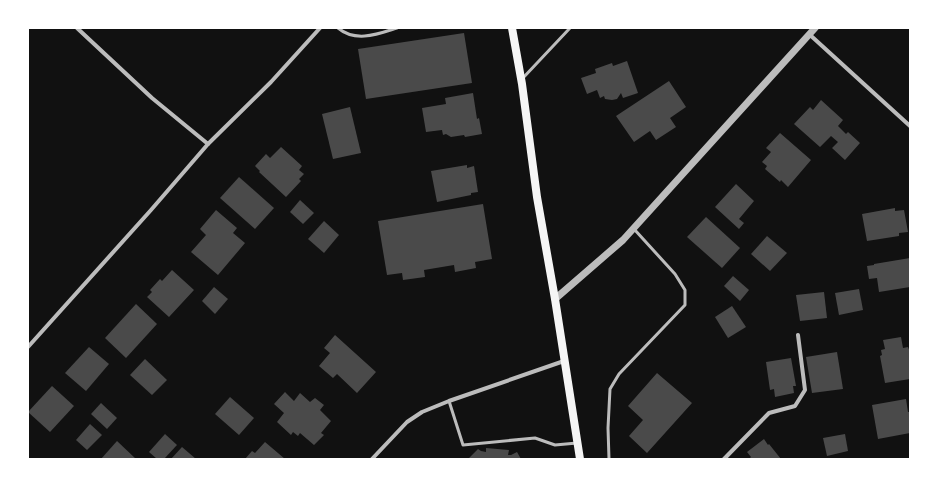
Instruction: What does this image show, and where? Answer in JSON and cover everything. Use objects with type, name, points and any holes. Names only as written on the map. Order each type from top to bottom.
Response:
[{"type":"main road","points":[[512,28],[521,80],[537,197],[555,299],[580,459]]},
{"type":"street","points":[[77,28],[152,98],[208,144]]},
{"type":"street","points":[[28,347],[208,144],[271,82],[320,28]]},
{"type":"street","points":[[555,299],[623,240],[815,28]]},
{"type":"street","points":[[809,34],[910,126]]},
{"type":"street","points":[[724,459],[769,413],[795,406],[805,390],[798,335]]},
{"type":"street","points":[[372,459],[407,422],[422,412],[449,401],[564,361]]},
{"type":"lane","points":[[338,28],[344,33],[360,37],[397,28]]},
{"type":"lane","points":[[521,80],[570,28]]},
{"type":"lane","points":[[609,459],[608,428],[610,389],[620,374],[685,305],[685,290],[675,274],[633,228]]},
{"type":"lane","points":[[449,401],[463,445],[535,438],[555,445],[578,442]]},
{"type":"building","points":[[464,33],[472,83],[366,99],[358,49]]},
{"type":"building","points":[[627,61],[638,93],[623,98],[621,93],[617,99],[612,100],[605,99],[604,96],[600,98],[597,90],[587,94],[581,78],[596,73],[595,69],[612,63],[613,66]]},
{"type":"building","points":[[669,81],[686,107],[670,118],[676,127],[656,140],[650,131],[634,142],[616,116]]},
{"type":"building","points":[[473,93],[477,119],[479,118],[482,134],[465,137],[464,135],[451,137],[446,134],[443,135],[442,130],[426,132],[422,108],[446,104],[445,98]]},
{"type":"building","points":[[821,100],[843,120],[838,126],[846,134],[848,132],[860,143],[845,160],[832,148],[838,142],[831,136],[820,147],[794,124],[810,107],[813,110]]},
{"type":"building","points":[[350,107],[361,153],[333,159],[322,114]]},
{"type":"building","points":[[780,133],[811,160],[788,187],[765,169],[767,166],[762,162],[771,152],[766,148]]},
{"type":"building","points":[[281,147],[302,166],[299,170],[304,174],[299,179],[301,181],[286,197],[259,172],[260,171],[255,166],[266,154],[270,158]]},
{"type":"building","points":[[467,165],[467,168],[474,166],[478,192],[471,193],[471,195],[437,202],[431,171]]},
{"type":"building","points":[[239,177],[274,208],[255,229],[220,198]]},
{"type":"building","points":[[736,184],[754,201],[739,219],[744,223],[739,229],[715,207]]},
{"type":"building","points":[[300,200],[314,213],[303,224],[290,212]]},
{"type":"building","points":[[483,204],[492,259],[475,262],[476,268],[455,272],[454,265],[424,270],[425,277],[403,280],[402,273],[387,275],[378,221]]},
{"type":"building","points":[[895,208],[895,211],[904,210],[908,232],[899,233],[899,236],[867,241],[862,214]]},
{"type":"building","points":[[216,210],[237,228],[233,233],[245,243],[218,275],[191,252],[206,235],[200,229]]},
{"type":"building","points":[[706,217],[740,248],[722,268],[687,237]]},
{"type":"building","points":[[324,221],[339,235],[324,253],[308,239]]},
{"type":"building","points":[[767,236],[787,253],[770,271],[751,254]]},
{"type":"building","points":[[910,258],[910,287],[879,292],[877,278],[869,279],[867,266]]},
{"type":"building","points":[[172,270],[194,290],[169,317],[147,297],[152,292],[150,290],[160,279],[162,281]]},
{"type":"building","points":[[733,276],[749,290],[740,301],[724,286]]},
{"type":"building","points":[[214,287],[228,299],[215,314],[202,301]]},
{"type":"building","points":[[859,289],[863,310],[839,315],[835,293]]},
{"type":"building","points":[[824,292],[827,318],[800,321],[796,295]]},
{"type":"building","points":[[136,304],[157,324],[126,358],[105,338]]},
{"type":"building","points":[[732,306],[746,327],[728,338],[715,317]]},
{"type":"building","points":[[335,335],[376,372],[357,393],[337,374],[333,378],[319,366],[330,353],[324,348]]},
{"type":"building","points":[[901,337],[903,348],[908,347],[910,352],[910,379],[885,383],[880,356],[882,355],[881,350],[885,349],[883,340]]},
{"type":"building","points":[[89,347],[109,364],[86,391],[65,373]]},
{"type":"building","points":[[837,352],[843,389],[812,393],[806,357]]},
{"type":"building","points":[[791,358],[796,386],[793,386],[794,393],[775,397],[774,389],[770,390],[766,362]]},
{"type":"building","points":[[145,359],[167,380],[152,395],[130,375]]},
{"type":"building","points":[[657,373],[692,403],[647,453],[629,436],[643,420],[628,406]]},
{"type":"building","points":[[52,386],[74,406],[50,432],[28,412]]},
{"type":"building","points":[[285,392],[294,401],[300,393],[310,402],[315,398],[324,405],[320,410],[331,421],[321,433],[324,435],[314,445],[300,433],[298,436],[293,432],[291,435],[277,422],[284,413],[274,404]]},
{"type":"building","points":[[230,397],[254,418],[239,435],[215,414]]},
{"type":"building","points":[[906,399],[908,412],[910,412],[910,433],[878,439],[872,405]]},
{"type":"building","points":[[101,403],[117,418],[107,429],[91,414]]},
{"type":"building","points":[[90,424],[102,435],[87,450],[76,440]]},
{"type":"building","points":[[165,434],[177,445],[164,459],[157,459],[149,452]]},
{"type":"building","points":[[845,434],[848,451],[827,456],[823,438]]},
{"type":"building","points":[[764,439],[781,459],[749,459],[751,457],[747,452]]},
{"type":"building","points":[[117,441],[136,459],[101,459]]},
{"type":"building","points":[[265,442],[285,459],[245,459],[252,451],[255,453]]},
{"type":"building","points":[[182,447],[196,459],[171,459]]},
{"type":"building","points":[[486,448],[509,450],[508,455],[517,452],[521,459],[468,459],[478,449],[486,452]]}]
